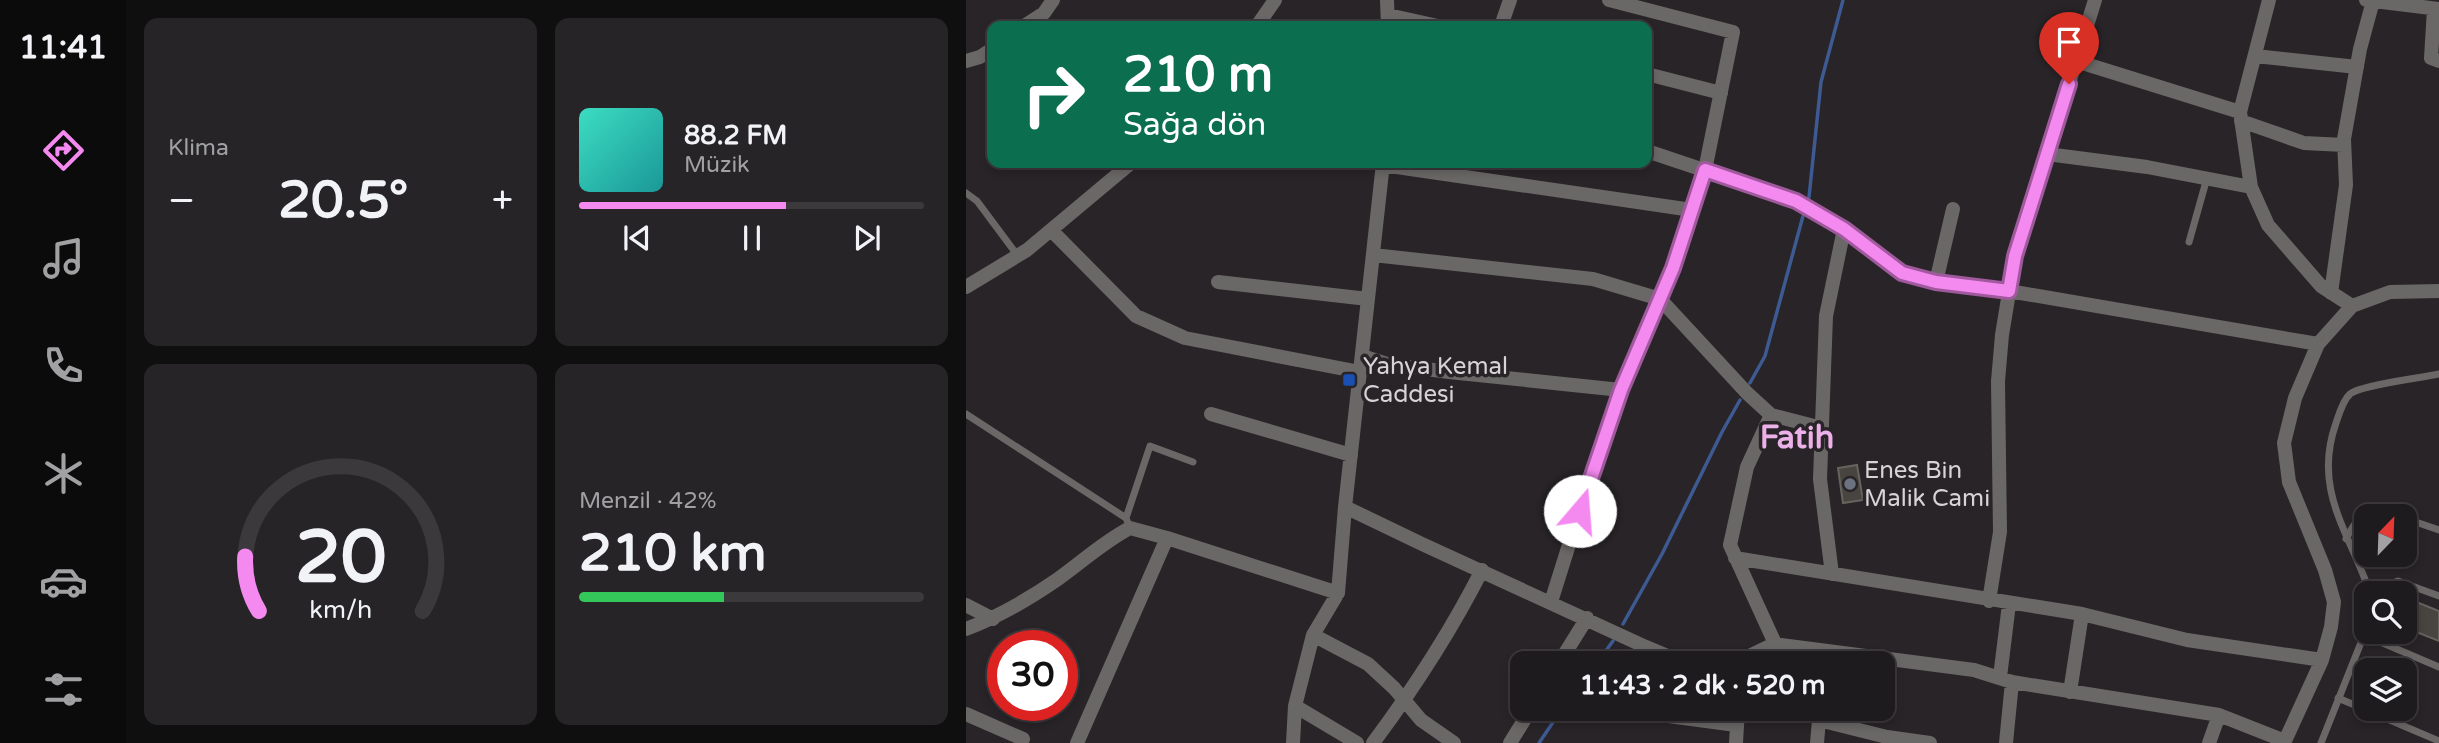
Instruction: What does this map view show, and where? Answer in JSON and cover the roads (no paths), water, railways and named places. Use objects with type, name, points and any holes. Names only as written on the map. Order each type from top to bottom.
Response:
[{"type":"street","points":[[1032,21],[1044,13],[1054,0]]},
{"type":"street","points":[[1503,21],[1510,0]]},
{"type":"street","points":[[1551,602],[1621,390],[1660,299],[1705,170],[1733,32],[1609,0]]},
{"type":"street","points":[[1989,601],[2000,532],[1998,382],[2015,256],[2095,0]]},
{"type":"street","points":[[2269,0],[2241,117],[2251,187],[2268,225],[2320,286],[2352,306]]},
{"type":"street","points":[[1260,21],[1273,1]]},
{"type":"street","points":[[2331,293],[2346,186],[2344,145],[2370,1],[2437,9],[2431,58],[2439,61]]},
{"type":"street","points":[[1388,14],[1417,21]]},
{"type":"street","points":[[966,61],[987,52]]},
{"type":"street","points":[[2255,56],[2357,67]]},
{"type":"street","points":[[2076,61],[2241,117],[2304,143],[2344,145]]},
{"type":"street","points":[[1652,75],[1721,93]]},
{"type":"street","points":[[1652,153],[1796,201],[1844,229],[1902,273],[1936,282],[2009,291],[2318,344]]},
{"type":"street","points":[[2047,154],[2147,167],[2251,187]]},
{"type":"street","points":[[966,287],[1018,256],[1125,168]]},
{"type":"street","points":[[1293,743],[1295,706],[1313,635],[1338,593],[1383,168]]},
{"type":"street","points":[[1410,168],[1692,210]]},
{"type":"street","points":[[1936,282],[1954,209]]},
{"type":"street","points":[[1832,574],[1820,479],[1826,316],[1844,229]]},
{"type":"street","points":[[1051,230],[1136,316],[1185,338],[1360,373]]},
{"type":"street","points":[[1373,255],[1593,279],[1660,299],[1747,393],[1771,415],[1822,428]]},
{"type":"street","points":[[1218,282],[1368,299]]},
{"type":"street","points":[[1762,651],[1774,644],[1974,670],[2006,680],[2070,692],[2219,715],[2285,742],[2322,660],[2331,627],[2334,602],[2325,569],[2289,482],[2284,443],[2295,398],[2318,344],[2352,306],[2390,292],[2439,290]]},
{"type":"street","points":[[1362,356],[1387,364],[1621,390]]},
{"type":"street","points":[[1211,414],[1351,455]]},
{"type":"street","points":[[1771,415],[1746,467],[1730,545],[1778,651]]},
{"type":"street","points":[[1345,507],[1657,651]]},
{"type":"street","points":[[966,629],[993,619],[1058,579],[1128,523],[1338,593]]},
{"type":"street","points":[[1077,743],[1167,538]]},
{"type":"street","points":[[1735,558],[2082,614],[2188,640],[2322,660]]},
{"type":"street","points":[[1373,743],[1405,701],[1459,616],[1482,570]]},
{"type":"street","points":[[2006,743],[2009,604]]},
{"type":"street","points":[[966,606],[993,619]]},
{"type":"street","points":[[2070,692],[2082,614]]},
{"type":"street","points":[[1566,651],[1587,618]]},
{"type":"street","points":[[1313,635],[1368,664],[1421,720],[1454,743]]},
{"type":"street","points":[[1295,706],[1357,743]]},
{"type":"street","points":[[966,714],[1023,739]]},
{"type":"street","points":[[2209,743],[2219,715]]},
{"type":"street","points":[[1510,743],[1524,721]]},
{"type":"street","points":[[1706,721],[1736,725]]},
{"type":"street","points":[[1736,721],[1736,743]]},
{"type":"street","points":[[1815,721],[1817,743]]},
{"type":"street","points":[[1837,721],[1887,737],[1930,743]]},
{"type":"lane","points":[[2189,242],[2207,178]]},
{"type":"lane","points":[[966,192],[977,201],[1018,256]]},
{"type":"lane","points":[[2365,581],[2346,539],[2329,482],[2328,459],[2332,435],[2349,395],[2363,387],[2439,374]]},
{"type":"lane","points":[[966,414],[1128,523],[1150,446],[1193,462]]},
{"type":"lane","points":[[2417,522],[2439,530]]},
{"type":"lane","points":[[2346,539],[2354,524]]},
{"type":"lane","points":[[2417,588],[2439,596]]},
{"type":"lane","points":[[2321,743],[2360,644]]},
{"type":"lane","points":[[2390,644],[2439,667]]},
{"type":"lane","points":[[2338,698],[2439,741]]},
{"type":"waterway","points":[[1809,197],[1821,82],[1843,0]]},
{"type":"waterway","points":[[1750,383],[1765,356],[1803,216]]},
{"type":"waterway","points":[[1623,624],[1662,554],[1740,400]]},
{"type":"waterway","points":[[1606,651],[1613,641]]},
{"type":"waterway","points":[[1539,743],[1554,721]]},
{"type":"place","name":"Yahya Kemal Caddesi","points":[[1349,380]]},
{"type":"place","name":"Enes Bin Malik Cami","points":[[1850,484]]},
{"type":"district","name":"Fatih","points":[[1797,437]]}]
